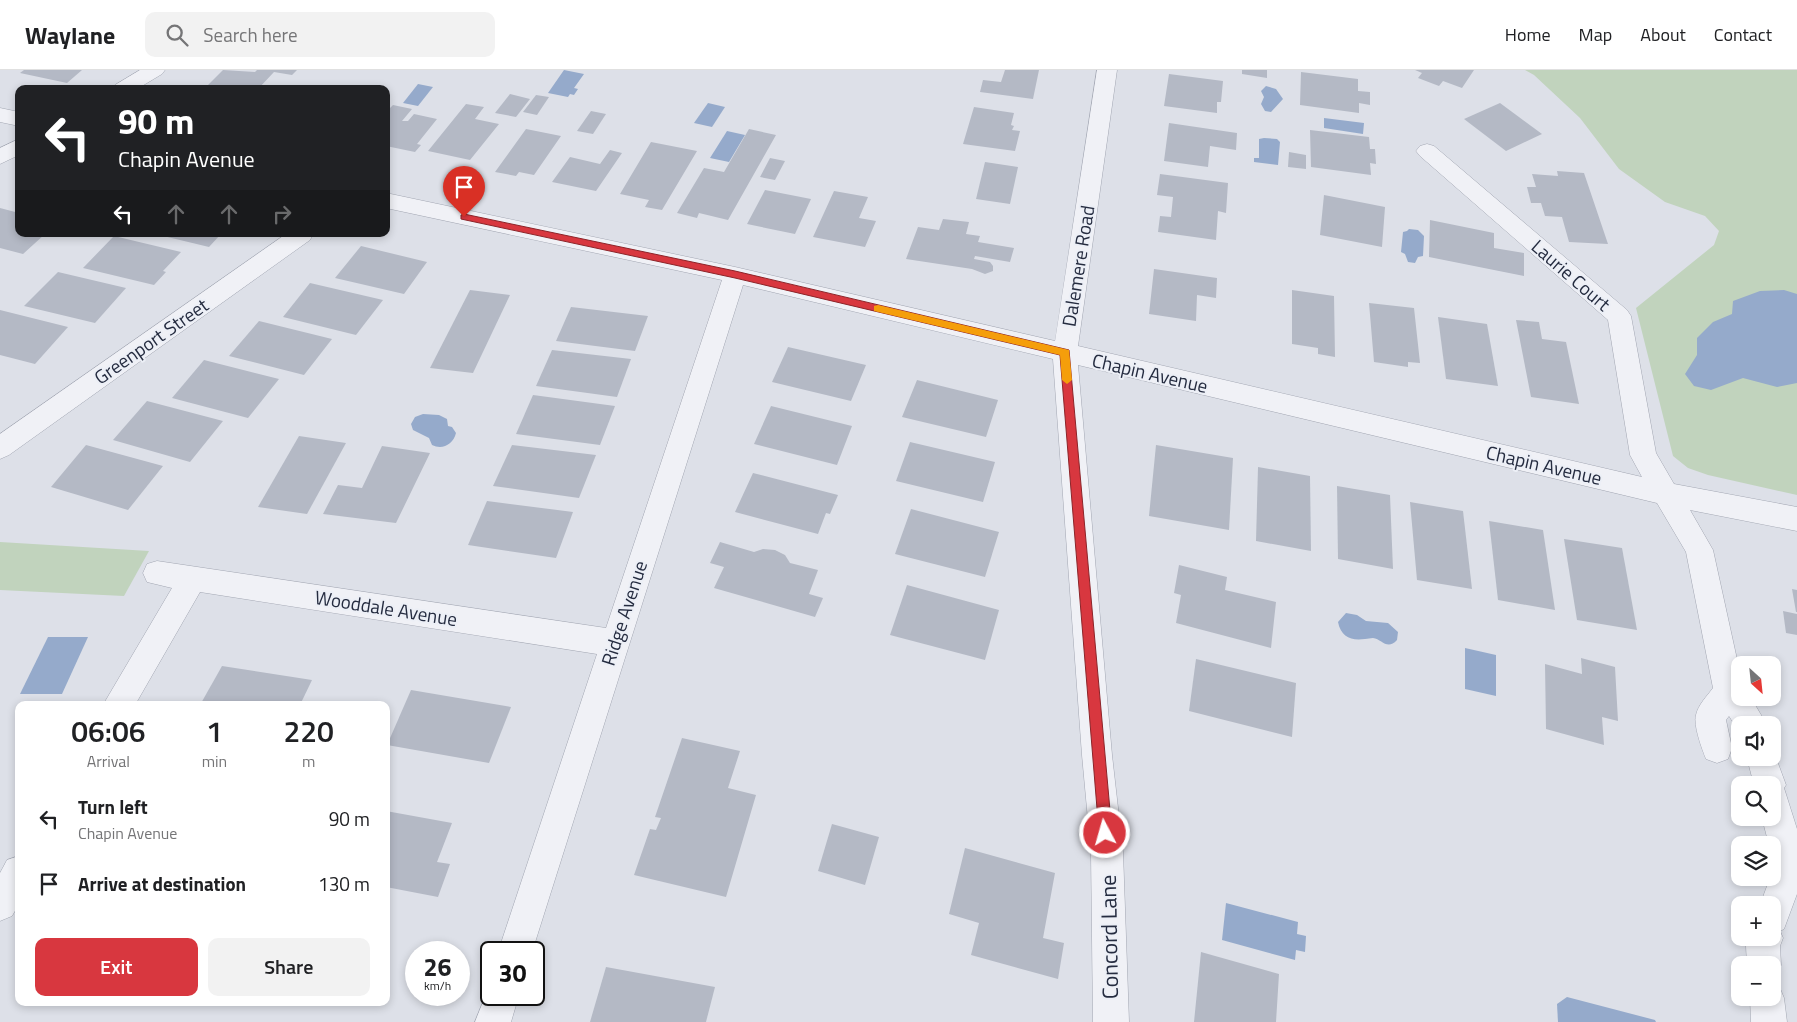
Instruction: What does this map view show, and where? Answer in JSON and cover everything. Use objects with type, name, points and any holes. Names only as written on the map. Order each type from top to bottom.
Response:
[{"type":"street","points":[[129,85],[155,70]]},
{"type":"street","name":"Dalemere Road","points":[[1107,70],[1065,353],[1097,755],[1107,852]]},
{"type":"street","points":[[0,115],[15,118]]},
{"type":"street","points":[[0,157],[15,148]]},
{"type":"street","name":"Laurie Court","points":[[1427,151],[1619,316],[1643,455],[1699,550],[1729,691]]},
{"type":"street","name":"Chapin Avenue","points":[[390,201],[735,275],[1666,494],[1797,519]]},
{"type":"street","name":"Greenport Street","points":[[0,448],[298,237]]},
{"type":"street","name":"Ridge Avenue","points":[[519,941],[735,275]]},
{"type":"street","name":"Wooddale Avenue","points":[[157,573],[614,643]]},
{"type":"street","points":[[120,701],[193,579]]},
{"type":"street","points":[[1717,748],[1710,717],[1729,691],[1746,716]]},
{"type":"street","points":[[1780,826],[1791,866],[1782,909]]},
{"type":"street","name":"Concord Lane","points":[[1107,852],[1111,1022]]},
{"type":"street","points":[[0,904],[15,879]]},
{"type":"street","points":[[493,1022],[498,1006]]},
{"type":"street","points":[[1768,1006],[1769,1022]]},
{"type":"green space","points":[[1525,70],[1797,70],[1797,495],[1708,475],[1688,468],[1673,456],[1636,308],[1714,245],[1719,231],[1705,216],[1665,202],[1619,169],[1580,118],[1534,75]]},
{"type":"green space","points":[[0,542],[149,551],[124,596],[0,590]]},
{"type":"water","points":[[564,70],[584,74],[574,88],[578,89],[574,95],[570,94],[568,97],[548,93]]},
{"type":"water","points":[[418,84],[433,87],[418,106],[403,103]]},
{"type":"water","points":[[1266,86],[1276,89],[1283,99],[1271,112],[1265,111],[1261,104],[1264,97],[1261,91]]},
{"type":"water","points":[[708,103],[725,107],[712,127],[694,123]]},
{"type":"water","points":[[1324,118],[1364,123],[1363,134],[1324,128]]},
{"type":"water","points":[[727,131],[745,135],[729,162],[710,158]]},
{"type":"water","points":[[1259,139],[1277,139],[1280,142],[1278,165],[1254,162],[1254,158],[1259,158]]},
{"type":"water","points":[[1409,229],[1418,230],[1424,236],[1423,256],[1418,257],[1415,263],[1408,262],[1405,254],[1401,252],[1403,232]]},
{"type":"water","points":[[1784,290],[1797,294],[1797,383],[1777,387],[1743,378],[1711,390],[1694,386],[1685,374],[1697,355],[1697,338],[1713,322],[1732,314],[1733,301],[1760,291]]},
{"type":"water","points":[[423,414],[439,415],[447,419],[448,426],[452,427],[456,433],[450,443],[443,447],[432,445],[429,438],[413,430],[411,424],[415,417]]},
{"type":"water","points":[[1346,613],[1357,615],[1366,621],[1388,623],[1398,632],[1397,640],[1390,644],[1385,644],[1373,638],[1355,639],[1347,637],[1339,627],[1338,622]]},
{"type":"water","points":[[48,637],[88,637],[62,694],[20,694]]},
{"type":"water","points":[[1465,648],[1496,655],[1496,696],[1465,689]]},
{"type":"water","points":[[1226,903],[1298,922],[1297,934],[1306,936],[1305,952],[1296,950],[1295,960],[1222,940]]},
{"type":"water","points":[[1567,997],[1655,1020],[1656,1022],[1558,1022],[1557,1004]]},
{"type":"building","points":[[24,70],[82,70],[67,83],[20,73]]},
{"type":"building","points":[[223,70],[255,72],[257,70],[297,70],[292,75],[274,72],[262,85],[208,85]]},
{"type":"building","points":[[1005,70],[1039,70],[1033,99],[980,92],[983,80],[1001,82]]},
{"type":"building","points":[[1242,70],[1267,70],[1267,78],[1242,74]]},
{"type":"building","points":[[1415,70],[1474,70],[1462,88],[1443,81],[1439,86],[1418,78],[1422,73]]},
{"type":"building","points":[[1301,72],[1358,79],[1358,91],[1370,92],[1370,105],[1359,103],[1359,113],[1300,105]]},
{"type":"building","points":[[1169,74],[1223,81],[1221,102],[1217,102],[1217,113],[1164,106]]},
{"type":"building","points":[[510,94],[530,99],[516,117],[495,113]]},
{"type":"building","points":[[536,95],[549,97],[537,115],[523,112]]},
{"type":"building","points":[[1500,103],[1542,134],[1506,151],[1464,119]]},
{"type":"building","points":[[466,104],[484,107],[475,119],[499,124],[470,160],[428,151]]},
{"type":"building","points":[[393,105],[412,109],[402,121],[408,121],[414,114],[437,119],[417,144],[421,145],[415,152],[390,147],[390,108]]},
{"type":"building","points":[[974,107],[1014,113],[1011,125],[1014,126],[1012,130],[1020,131],[1015,151],[963,144]]},
{"type":"building","points":[[591,111],[606,114],[593,134],[577,131]]},
{"type":"building","points":[[1169,123],[1237,133],[1236,150],[1210,146],[1208,167],[1164,161]]},
{"type":"building","points":[[526,129],[561,136],[534,175],[519,172],[516,176],[495,172]]},
{"type":"building","points":[[749,129],[776,135],[728,220],[699,213],[697,218],[677,213],[704,168],[724,172]]},
{"type":"building","points":[[1310,130],[1369,137],[1370,149],[1375,149],[1376,164],[1370,163],[1371,175],[1311,167]]},
{"type":"building","points":[[651,142],[697,151],[662,210],[645,207],[649,200],[620,194]]},
{"type":"building","points":[[610,150],[622,153],[596,191],[552,182],[570,157],[600,164]]},
{"type":"building","points":[[1289,152],[1306,155],[1306,169],[1288,167]]},
{"type":"building","points":[[770,158],[785,161],[775,180],[760,177]]},
{"type":"building","points":[[985,162],[1018,167],[1010,204],[976,199]]},
{"type":"building","points":[[1557,171],[1584,173],[1608,244],[1569,242],[1562,217],[1545,216],[1541,203],[1531,203],[1527,187],[1536,187],[1532,174],[1558,176]]},
{"type":"building","points":[[1160,174],[1228,183],[1226,213],[1218,211],[1216,240],[1158,232],[1160,216],[1171,217],[1173,197],[1157,195]]},
{"type":"building","points":[[765,190],[811,199],[795,234],[747,224]]},
{"type":"building","points":[[834,191],[868,197],[859,218],[876,221],[865,247],[813,237]]},
{"type":"building","points":[[1324,195],[1385,207],[1382,247],[1320,235]]},
{"type":"building","points":[[0,208],[15,212],[15,237],[42,237],[23,254],[0,248]]},
{"type":"building","points":[[943,219],[969,222],[966,234],[980,236],[978,242],[1014,248],[1010,262],[975,256],[974,259],[990,262],[993,266],[993,271],[985,274],[972,269],[906,259],[918,227],[939,230]]},
{"type":"building","points":[[1430,220],[1494,233],[1494,248],[1524,253],[1524,276],[1429,257]]},
{"type":"building","points":[[113,237],[181,252],[163,271],[166,272],[154,285],[83,268]]},
{"type":"building","points":[[167,237],[218,237],[209,247]]},
{"type":"building","points":[[361,246],[427,262],[404,294],[335,278]]},
{"type":"building","points":[[1154,269],[1217,278],[1216,298],[1197,295],[1196,321],[1149,314]]},
{"type":"building","points":[[58,272],[126,288],[95,323],[24,306]]},
{"type":"building","points":[[310,283],[383,300],[356,335],[283,317]]},
{"type":"building","points":[[470,290],[510,295],[473,373],[430,368]]},
{"type":"building","points":[[1292,290],[1334,296],[1335,357],[1318,354],[1318,348],[1292,344]]},
{"type":"building","points":[[1369,303],[1414,308],[1420,363],[1408,362],[1408,367],[1374,362]]},
{"type":"building","points":[[571,307],[648,316],[635,351],[556,341]]},
{"type":"building","points":[[0,310],[68,327],[35,364],[0,355]]},
{"type":"building","points":[[1438,317],[1487,324],[1498,386],[1446,379]]},
{"type":"building","points":[[1516,320],[1539,322],[1542,339],[1566,342],[1579,404],[1531,397]]},
{"type":"building","points":[[259,321],[332,339],[304,375],[229,356]]},
{"type":"building","points":[[788,347],[866,365],[851,401],[772,382]]},
{"type":"building","points":[[552,350],[631,359],[617,397],[536,386]]},
{"type":"building","points":[[204,360],[279,379],[248,418],[172,398]]},
{"type":"building","points":[[917,380],[998,400],[986,437],[902,417]]},
{"type":"building","points":[[533,395],[615,406],[600,445],[516,434]]},
{"type":"building","points":[[147,401],[223,421],[190,462],[113,440]]},
{"type":"building","points":[[771,406],[852,426],[837,465],[754,444]]},
{"type":"building","points":[[299,436],[346,443],[307,514],[258,507]]},
{"type":"building","points":[[910,442],[995,462],[983,502],[896,481]]},
{"type":"building","points":[[86,445],[163,466],[128,510],[51,487]]},
{"type":"building","points":[[512,445],[596,455],[579,498],[493,486]]},
{"type":"building","points":[[1156,445],[1233,458],[1229,530],[1149,516]]},
{"type":"building","points":[[382,446],[430,453],[396,523],[323,514],[338,485],[362,488]]},
{"type":"building","points":[[1258,467],[1310,476],[1311,551],[1256,541]]},
{"type":"building","points":[[753,473],[838,495],[830,514],[826,513],[818,534],[735,512]]},
{"type":"building","points":[[1337,486],[1390,495],[1393,569],[1338,559]]},
{"type":"building","points":[[487,501],[573,512],[556,558],[468,545]]},
{"type":"building","points":[[1410,502],[1463,511],[1472,589],[1417,580]]},
{"type":"building","points":[[911,509],[999,532],[985,577],[895,554]]},
{"type":"building","points":[[1489,521],[1543,530],[1555,610],[1498,600]]},
{"type":"building","points":[[1564,539],[1622,548],[1637,630],[1577,620]]},
{"type":"building","points":[[720,542],[754,552],[763,549],[775,550],[785,555],[790,563],[818,570],[809,594],[823,598],[815,617],[714,588],[724,567],[710,563]]},
{"type":"building","points":[[1179,565],[1227,577],[1225,590],[1276,602],[1271,648],[1176,623],[1181,595],[1174,593]]},
{"type":"building","points":[[907,585],[999,610],[985,660],[890,635]]},
{"type":"building","points":[[1792,589],[1797,590],[1797,612],[1796,612]]},
{"type":"building","points":[[1783,611],[1797,614],[1797,635],[1786,633]]},
{"type":"building","points":[[1581,658],[1615,667],[1618,721],[1602,717],[1604,745],[1546,729],[1545,664],[1582,674]]},
{"type":"building","points":[[1196,659],[1296,683],[1292,737],[1189,711]]},
{"type":"building","points":[[222,666],[312,680],[302,701],[202,701]]},
{"type":"building","points":[[411,690],[511,707],[489,763],[390,746],[390,738]]},
{"type":"building","points":[[682,738],[740,751],[728,788],[756,795],[726,897],[634,875],[650,829],[656,830],[661,818],[655,817]]},
{"type":"building","points":[[390,812],[452,823],[437,862],[450,864],[438,897],[390,888]]},
{"type":"building","points":[[832,824],[879,837],[865,885],[818,871]]},
{"type":"building","points":[[965,848],[1055,873],[1043,938],[1064,943],[1058,979],[971,955],[979,923],[949,914]]},
{"type":"building","points":[[1201,952],[1279,974],[1276,1022],[1194,1022]]},
{"type":"building","points":[[606,967],[715,987],[706,1022],[590,1022]]},
{"type":"slow traffic","points":[[878,309],[1065,353],[1067,380]]},
{"type":"route","points":[[464,217],[735,275],[1065,353],[1105,833]]}]
